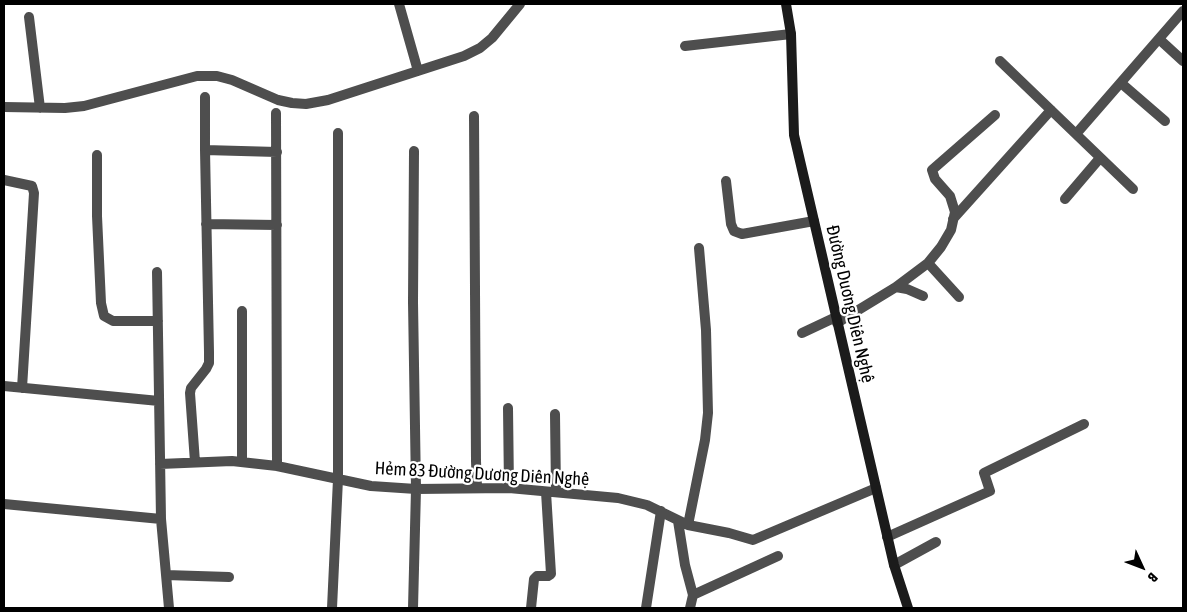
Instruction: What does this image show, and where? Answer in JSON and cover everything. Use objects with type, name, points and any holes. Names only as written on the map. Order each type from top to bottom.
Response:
[{"type":"street","points":[[399,4],[418,71]]},
{"type":"street","points":[[4,107],[84,106],[197,76],[217,76],[242,84],[278,100],[306,104],[328,100],[464,56],[480,48],[492,38],[520,4]]},
{"type":"street","name":"Đường Duơng Diên Nghệ","points":[[786,4],[791,34],[794,135],[887,537],[908,608]]},
{"type":"street","points":[[1076,134],[1183,11]]},
{"type":"street","points":[[29,17],[40,108]]},
{"type":"street","points":[[685,46],[791,34]]},
{"type":"street","points":[[1159,39],[1183,61]]},
{"type":"street","points":[[1000,61],[1133,189]]},
{"type":"street","points":[[1121,83],[1165,121]]},
{"type":"street","points":[[195,462],[190,393],[209,363],[210,352],[206,224],[206,97]]},
{"type":"street","points":[[953,220],[1051,110]]},
{"type":"street","points":[[276,113],[277,466]]},
{"type":"street","points":[[802,333],[837,320],[896,287],[928,262],[941,247],[951,230],[955,212],[950,196],[933,175],[932,170],[995,115]]},
{"type":"street","points":[[474,116],[477,488]]},
{"type":"street","points":[[332,608],[338,479],[338,133]]},
{"type":"street","points":[[205,150],[277,152]]},
{"type":"street","points":[[413,608],[416,489],[413,302],[414,151]]},
{"type":"street","points":[[98,156],[97,216],[104,316],[113,321],[158,321]]},
{"type":"street","points":[[1065,199],[1100,158]]},
{"type":"street","points":[[4,180],[32,186],[34,193],[22,388]]},
{"type":"street","points":[[726,181],[731,224],[734,231],[742,234],[814,221]]},
{"type":"street","points":[[206,224],[277,225]]},
{"type":"street","points":[[688,525],[705,440],[708,413],[706,330],[699,248]]},
{"type":"street","points":[[928,262],[959,297]]},
{"type":"street","points":[[157,272],[161,519],[169,608]]},
{"type":"street","points":[[896,287],[908,289],[923,296]]},
{"type":"street","points":[[242,311],[242,462]]},
{"type":"street","points":[[4,386],[159,401]]},
{"type":"street","points":[[508,408],[509,488]]},
{"type":"street","points":[[531,608],[534,579],[537,576],[548,576],[551,574],[551,492],[555,414]]},
{"type":"street","points":[[887,537],[990,491],[984,473],[1084,424]]},
{"type":"street","name":"Hẻm 83 Đường Dương Diên Nghệ","points":[[160,464],[242,462],[277,466],[371,486],[416,489],[509,488],[630,500],[661,511],[688,525],[729,532],[753,540],[876,488]]},
{"type":"street","points":[[4,504],[161,519]]},
{"type":"street","points":[[646,608],[661,511]]},
{"type":"street","points":[[678,520],[693,595],[690,608]]},
{"type":"street","points":[[894,565],[936,542]]},
{"type":"street","points":[[693,595],[778,556]]},
{"type":"street","points":[[166,574],[229,577]]}]
